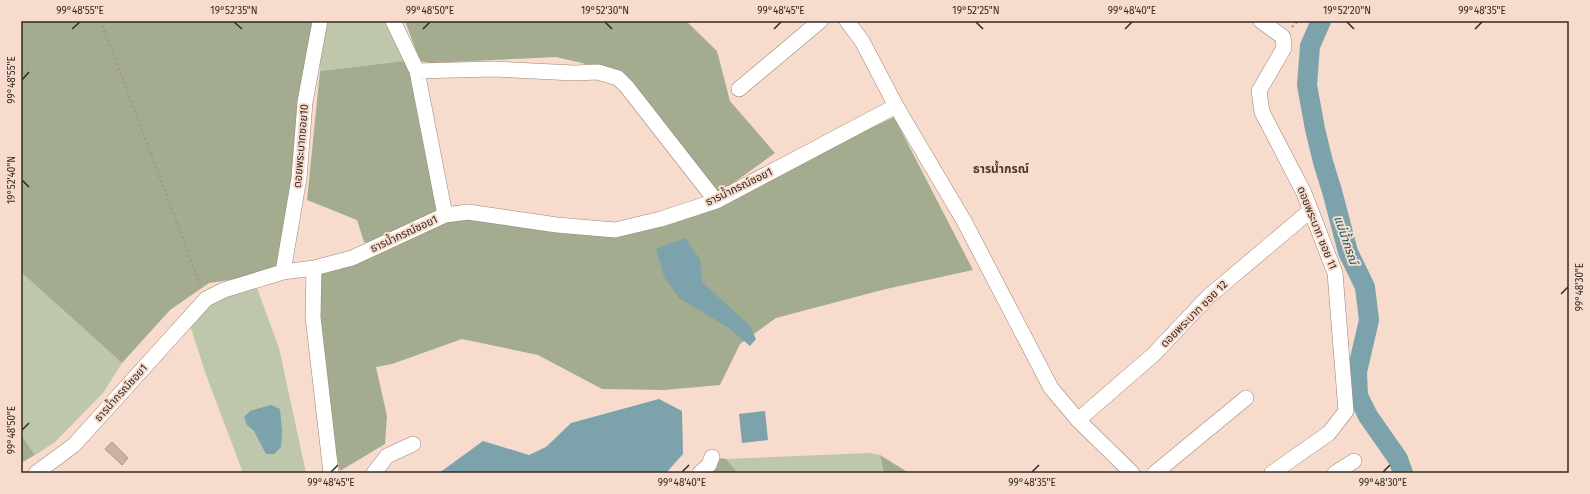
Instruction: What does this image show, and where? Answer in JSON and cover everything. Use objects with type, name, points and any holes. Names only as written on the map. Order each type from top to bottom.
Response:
[{"type":"street","name":"ดอยพระบาทซอย10","points":[[283,272],[300,178],[304,102],[320,21]]},
{"type":"street","points":[[393,21],[417,71],[445,215]]},
{"type":"street","points":[[739,89],[820,21]]},
{"type":"street","points":[[847,21],[862,41],[896,106],[964,222],[1051,388],[1078,420],[1132,473]]},
{"type":"street","name":"ดอยพระบาท ซอย 11","points":[[1261,21],[1283,37],[1284,48],[1259,91],[1262,112],[1304,193],[1335,274],[1346,411],[1329,434],[1272,473]]},
{"type":"street","points":[[417,71],[493,69],[574,73],[598,72],[618,78],[627,87],[716,201]]},
{"type":"street","name":"ธารน้ำกรณ์ซอย1","points":[[36,473],[74,445],[206,299],[224,290],[283,272],[314,268],[352,258],[445,215],[468,212],[557,225],[616,230],[661,219],[716,201],[896,106]]},
{"type":"street","name":"ดอยพระบาท ซอย 12","points":[[1078,420],[1153,355],[1209,296],[1311,210]]},
{"type":"street","points":[[314,268],[313,317],[331,473]]},
{"type":"street","points":[[1155,473],[1246,398]]},
{"type":"street","points":[[374,473],[387,456],[413,444]]},
{"type":"street","points":[[700,473],[709,466],[712,457]]},
{"type":"street","points":[[1335,473],[1354,461]]},
{"type":"path","points":[[101,21],[206,299]]},
{"type":"green space","points":[[21,21],[320,21],[283,272],[209,283],[170,310],[122,363],[21,272]]},
{"type":"green space","points":[[320,21],[393,21],[417,71],[404,61],[320,71]]},
{"type":"green space","points":[[405,21],[686,21],[717,51],[730,101],[775,153],[718,194],[603,68],[556,57],[430,63],[420,61]]},
{"type":"green space","points":[[404,61],[417,71],[445,215],[616,230],[716,201],[894,117],[973,270],[886,289],[776,318],[740,344],[720,385],[664,390],[602,389],[538,355],[462,339],[392,364],[376,367],[387,416],[385,444],[340,471],[321,384],[314,268],[377,246],[364,242],[357,220],[307,200],[320,71]]},
{"type":"green space","points":[[21,272],[122,363],[103,393],[55,442],[35,455],[21,435]]},
{"type":"green space","points":[[256,285],[279,348],[306,473],[243,473],[205,372],[188,319],[206,299]]},
{"type":"green space","points":[[21,435],[35,455],[21,463]]},
{"type":"green space","points":[[869,453],[880,455],[884,473],[738,473],[726,459]]},
{"type":"green space","points":[[880,455],[909,473],[884,473]]},
{"type":"green space","points":[[712,457],[726,459],[738,473],[697,473]]},
{"type":"water","points":[[685,238],[700,259],[702,282],[750,326],[756,339],[750,346],[729,328],[679,298],[664,277],[656,249]]},
{"type":"water","points":[[659,399],[682,411],[683,454],[666,473],[439,473],[483,441],[529,455],[546,447],[571,423]]},
{"type":"water","points":[[271,405],[280,409],[282,431],[281,447],[274,454],[266,454],[254,431],[247,425],[244,417],[250,411]]},
{"type":"water","points":[[765,411],[768,440],[742,443],[739,414]]},
{"type":"building","points":[[112,442],[128,458],[122,465],[105,449]]},
{"type":"waterway","name":"แม่น้ำกรณ์","points":[[1321,21],[1310,46],[1307,85],[1323,162],[1348,252],[1365,287],[1369,320],[1357,372],[1358,396],[1368,416],[1398,459],[1403,473]]},
{"type":"district","name":"ธารน้ำกรณ์","points":[[1001,169]]}]
